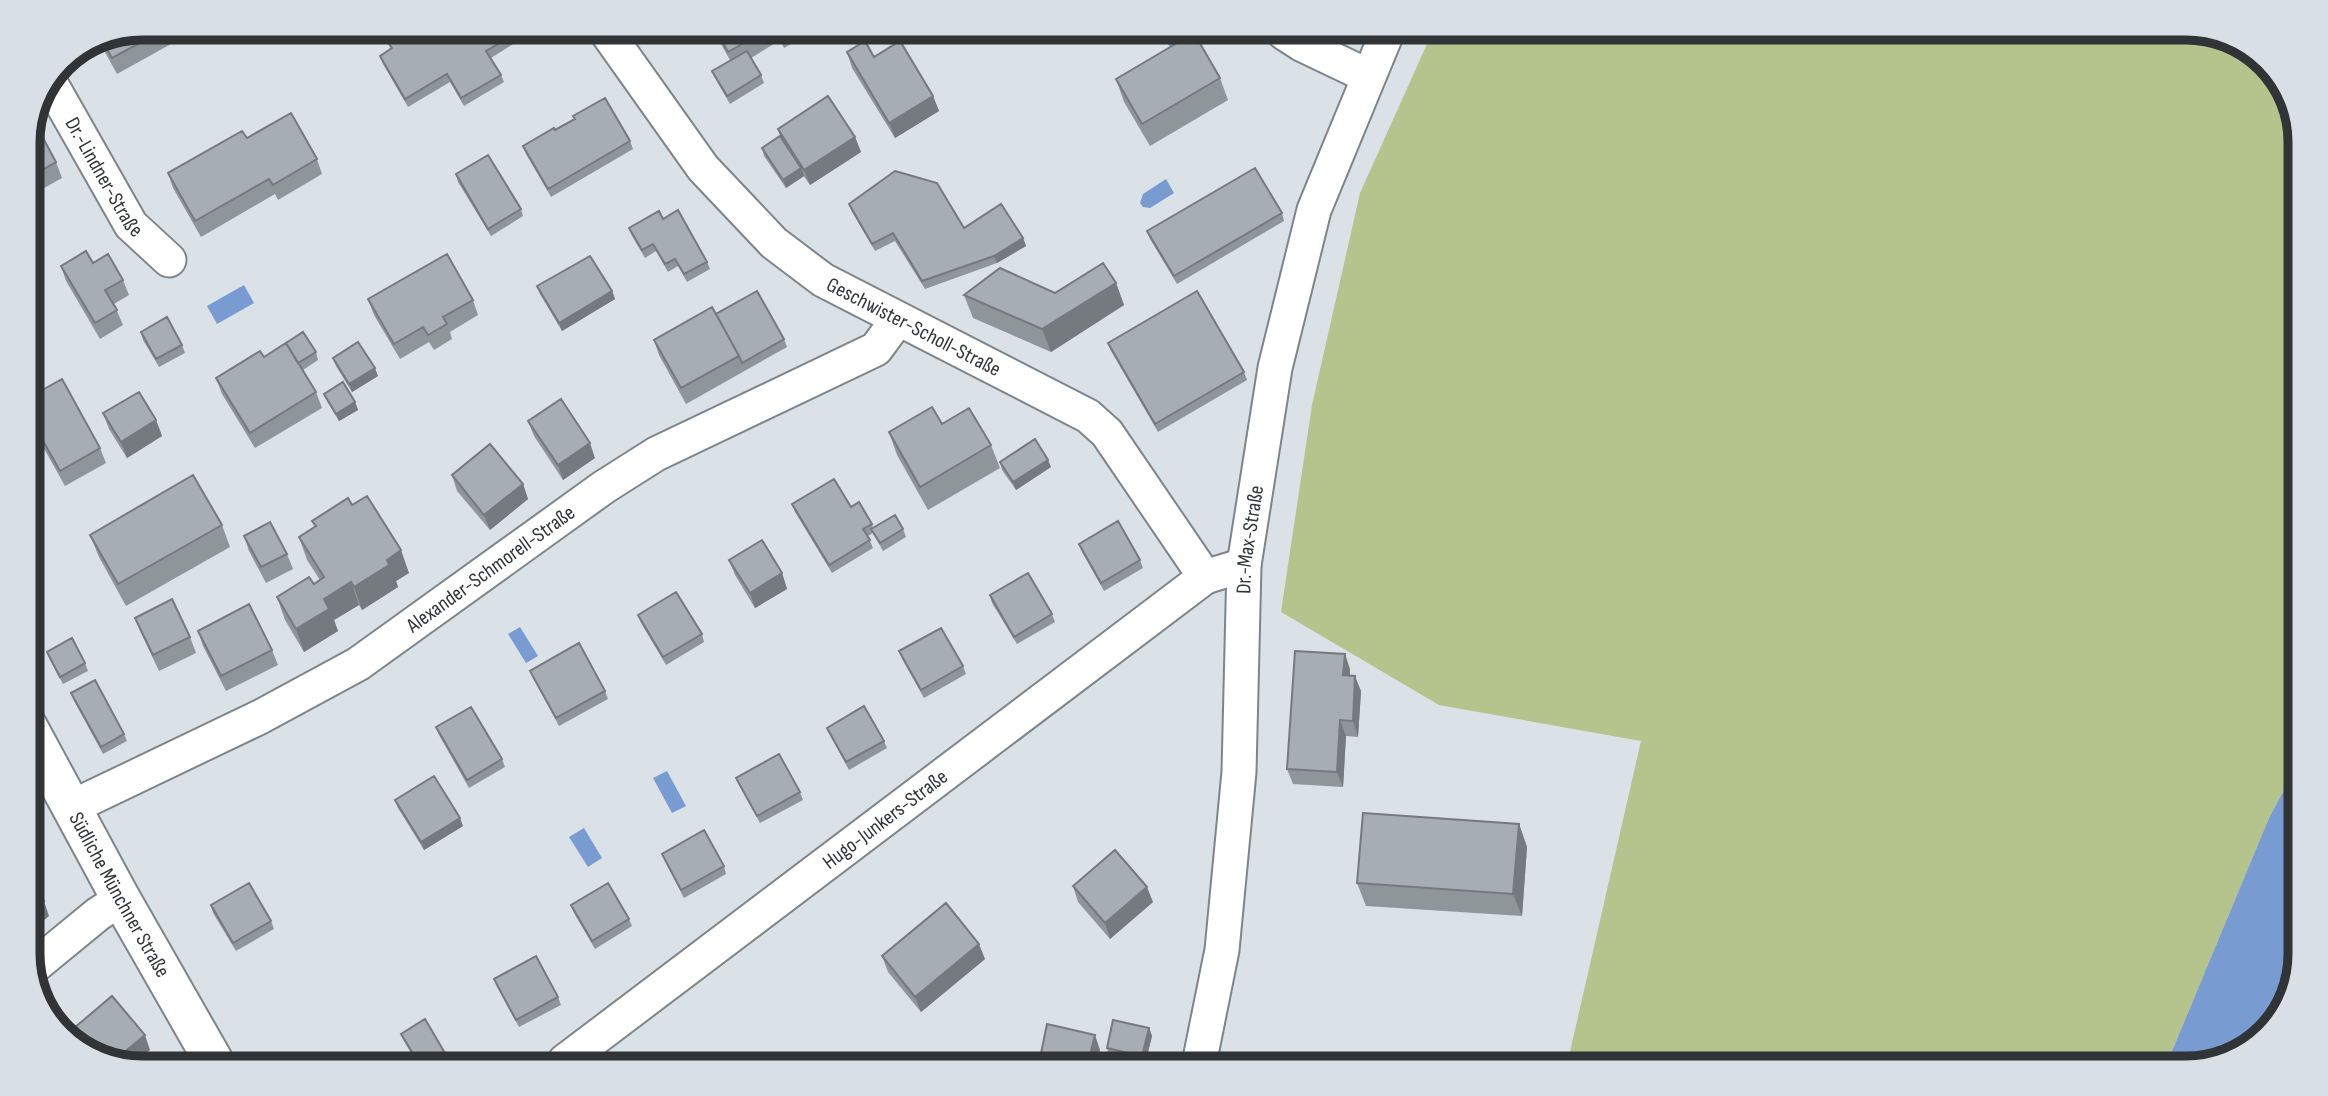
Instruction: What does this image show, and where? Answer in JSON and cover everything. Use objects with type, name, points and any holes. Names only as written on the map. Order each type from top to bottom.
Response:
[{"type":"main road","name":"Südliche Münchner Straße","points":[[40,749],[121,899],[211,1056]]},
{"type":"street","name":"Geschwister-Scholl-Straße","points":[[612,40],[704,168],[774,243],[823,280],[1088,416],[1107,433],[1205,577]]},
{"type":"street","points":[[1295,40],[1368,76]]},
{"type":"street","name":"Dr.-Max-Straße","points":[[1201,1056],[1222,950],[1239,772],[1244,565],[1275,368],[1314,210],[1384,40]]},
{"type":"street","name":"Dr.-Lindner-Straße","points":[[55,90],[131,225],[169,260]]},
{"type":"street","name":"Alexander-Schmorell-Straße","points":[[72,807],[260,717],[358,664],[593,495],[656,454],[876,349],[898,318]]},
{"type":"street","points":[[1205,577],[1244,565]]},
{"type":"street","name":"Hugo-Junkers-Straße","points":[[572,1056],[1205,577]]},
{"type":"street","points":[[40,962],[98,914],[121,899]]},
{"type":"green space","points":[[1429,40],[2186,40],[2225,48],[2258,70],[2277,97],[2288,135],[2288,782],[2269,818],[2170,1056],[1569,1056],[1641,741],[1439,705],[1281,612],[1312,405],[1360,193]]},
{"type":"water","points":[[1166,40],[1199,40],[1174,55]]},
{"type":"water","points":[[1166,179],[1174,193],[1150,208],[1143,207],[1140,203],[1143,194]]},
{"type":"water","points":[[244,285],[254,303],[217,324],[207,306]]},
{"type":"water","points":[[520,627],[538,656],[526,663],[508,634]]},
{"type":"water","points":[[667,771],[686,806],[672,813],[653,778]]},
{"type":"water","points":[[2288,782],[2288,954],[2280,993],[2267,1016],[2243,1039],[2206,1054],[2170,1056],[2269,818]]},
{"type":"water","points":[[584,828],[602,858],[588,867],[569,837]]},
{"type":"building","points":[[146,40],[112,58],[106,47],[122,42]]},
{"type":"building","points":[[395,40],[505,40],[486,51],[501,75],[461,98],[447,74],[405,99],[380,56],[392,48],[389,44]]},
{"type":"building","points":[[721,40],[749,40],[728,52]]},
{"type":"building","points":[[1182,40],[1198,40],[1220,78],[1142,124],[1116,79]]},
{"type":"building","points":[[865,41],[874,57],[900,41],[933,96],[889,123],[847,52]]},
{"type":"building","points":[[747,51],[761,75],[727,96],[712,71]]},
{"type":"building","points":[[828,96],[855,137],[804,170],[778,129]]},
{"type":"building","points":[[605,98],[630,141],[548,189],[523,146],[575,119],[573,116]]},
{"type":"building","points":[[291,113],[317,159],[273,185],[269,179],[195,221],[168,173],[242,131],[247,138]]},
{"type":"building","points":[[40,133],[56,162],[40,171]]},
{"type":"building","points":[[780,136],[801,168],[783,180],[762,148]]},
{"type":"building","points":[[488,155],[521,209],[488,229],[456,174]]},
{"type":"building","points":[[1255,168],[1282,213],[1174,276],[1147,231]]},
{"type":"building","points":[[895,171],[937,183],[964,228],[1001,204],[1023,238],[994,256],[922,281],[893,233],[872,244],[849,204]]},
{"type":"building","points":[[678,210],[707,262],[684,274],[675,259],[665,264],[653,244],[642,250],[629,228],[659,211],[663,219]]},
{"type":"building","points":[[86,251],[93,263],[108,254],[123,280],[105,290],[117,310],[95,323],[61,266]]},
{"type":"building","points":[[447,254],[473,300],[443,317],[447,324],[428,335],[423,327],[394,344],[368,299]]},
{"type":"building","points":[[590,256],[612,291],[559,323],[537,286]]},
{"type":"building","points":[[1103,263],[1116,283],[1042,329],[964,295],[1000,268],[1055,293]]},
{"type":"building","points":[[757,291],[784,339],[742,363],[716,314]]},
{"type":"building","points":[[1197,291],[1244,372],[1155,424],[1108,343]]},
{"type":"building","points":[[712,307],[739,356],[681,388],[654,340]]},
{"type":"building","points":[[167,317],[182,345],[156,359],[141,332]]},
{"type":"building","points":[[303,332],[316,352],[298,363],[286,343]]},
{"type":"building","points":[[358,342],[375,368],[349,384],[333,358]]},
{"type":"building","points":[[286,343],[316,392],[250,433],[216,378],[260,351],[264,357]]},
{"type":"building","points":[[62,379],[100,448],[60,471],[40,435],[40,391]]},
{"type":"building","points":[[343,382],[355,402],[336,414],[324,394]]},
{"type":"building","points":[[139,392],[156,420],[121,442],[103,413]]},
{"type":"building","points":[[561,399],[590,443],[558,465],[528,421]]},
{"type":"building","points":[[932,407],[942,424],[969,408],[991,445],[920,487],[889,432]]},
{"type":"building","points":[[1035,439],[1048,460],[1013,482],[1000,462]]},
{"type":"building","points":[[490,444],[523,484],[484,515],[452,475]]},
{"type":"building","points":[[193,475],[222,525],[118,584],[90,535]]},
{"type":"building","points":[[834,479],[851,507],[859,502],[872,524],[863,529],[870,540],[829,565],[792,504]]},
{"type":"building","points":[[367,496],[401,550],[387,560],[389,565],[354,587],[351,582],[324,599],[329,609],[296,629],[277,597],[309,577],[314,584],[324,577],[299,537],[316,526],[312,521],[348,498],[352,505]]},
{"type":"building","points":[[895,515],[903,529],[880,543],[871,529]]},
{"type":"building","points":[[1118,521],[1140,560],[1101,583],[1079,544]]},
{"type":"building","points":[[270,522],[287,554],[261,567],[244,536]]},
{"type":"building","points":[[762,540],[782,573],[750,593],[729,560]]},
{"type":"building","points":[[1028,573],[1052,614],[1014,637],[990,595]]},
{"type":"building","points":[[676,592],[702,634],[663,657],[638,615]]},
{"type":"building","points":[[172,599],[190,637],[153,655],[135,618]]},
{"type":"building","points":[[249,604],[272,650],[221,676],[198,631]]},
{"type":"building","points":[[941,628],[963,666],[921,690],[899,651]]},
{"type":"building","points":[[72,638],[85,663],[60,677],[47,652]]},
{"type":"building","points":[[579,643],[605,691],[556,718],[530,671]]},
{"type":"building","points":[[1295,651],[1345,654],[1343,675],[1355,676],[1353,721],[1340,720],[1337,772],[1287,769]]},
{"type":"building","points":[[95,680],[124,734],[101,747],[71,693]]},
{"type":"building","points":[[864,706],[884,741],[846,762],[827,728]]},
{"type":"building","points":[[471,707],[502,759],[467,780],[436,727]]},
{"type":"building","points":[[779,754],[800,792],[757,816],[736,778]]},
{"type":"building","points":[[434,776],[460,818],[421,842],[395,800]]},
{"type":"building","points":[[1363,813],[1519,824],[1513,894],[1357,883]]},
{"type":"building","points":[[704,830],[724,866],[681,890],[662,854]]},
{"type":"building","points":[[1115,850],[1147,887],[1105,923],[1073,886]]},
{"type":"building","points":[[249,883],[271,921],[233,943],[211,905]]},
{"type":"building","points":[[608,883],[629,919],[592,941],[571,905]]},
{"type":"building","points":[[946,903],[979,944],[915,997],[882,956]]},
{"type":"building","points":[[536,956],[558,997],[516,1020],[494,979]]},
{"type":"building","points":[[112,996],[145,1035],[122,1054],[91,1042],[73,1029]]},
{"type":"building","points":[[425,1019],[447,1056],[406,1056],[412,1052],[401,1034]]},
{"type":"building","points":[[1113,1020],[1149,1028],[1142,1056],[1107,1048]]},
{"type":"building","points":[[1047,1024],[1095,1035],[1090,1056],[1040,1056]]}]
